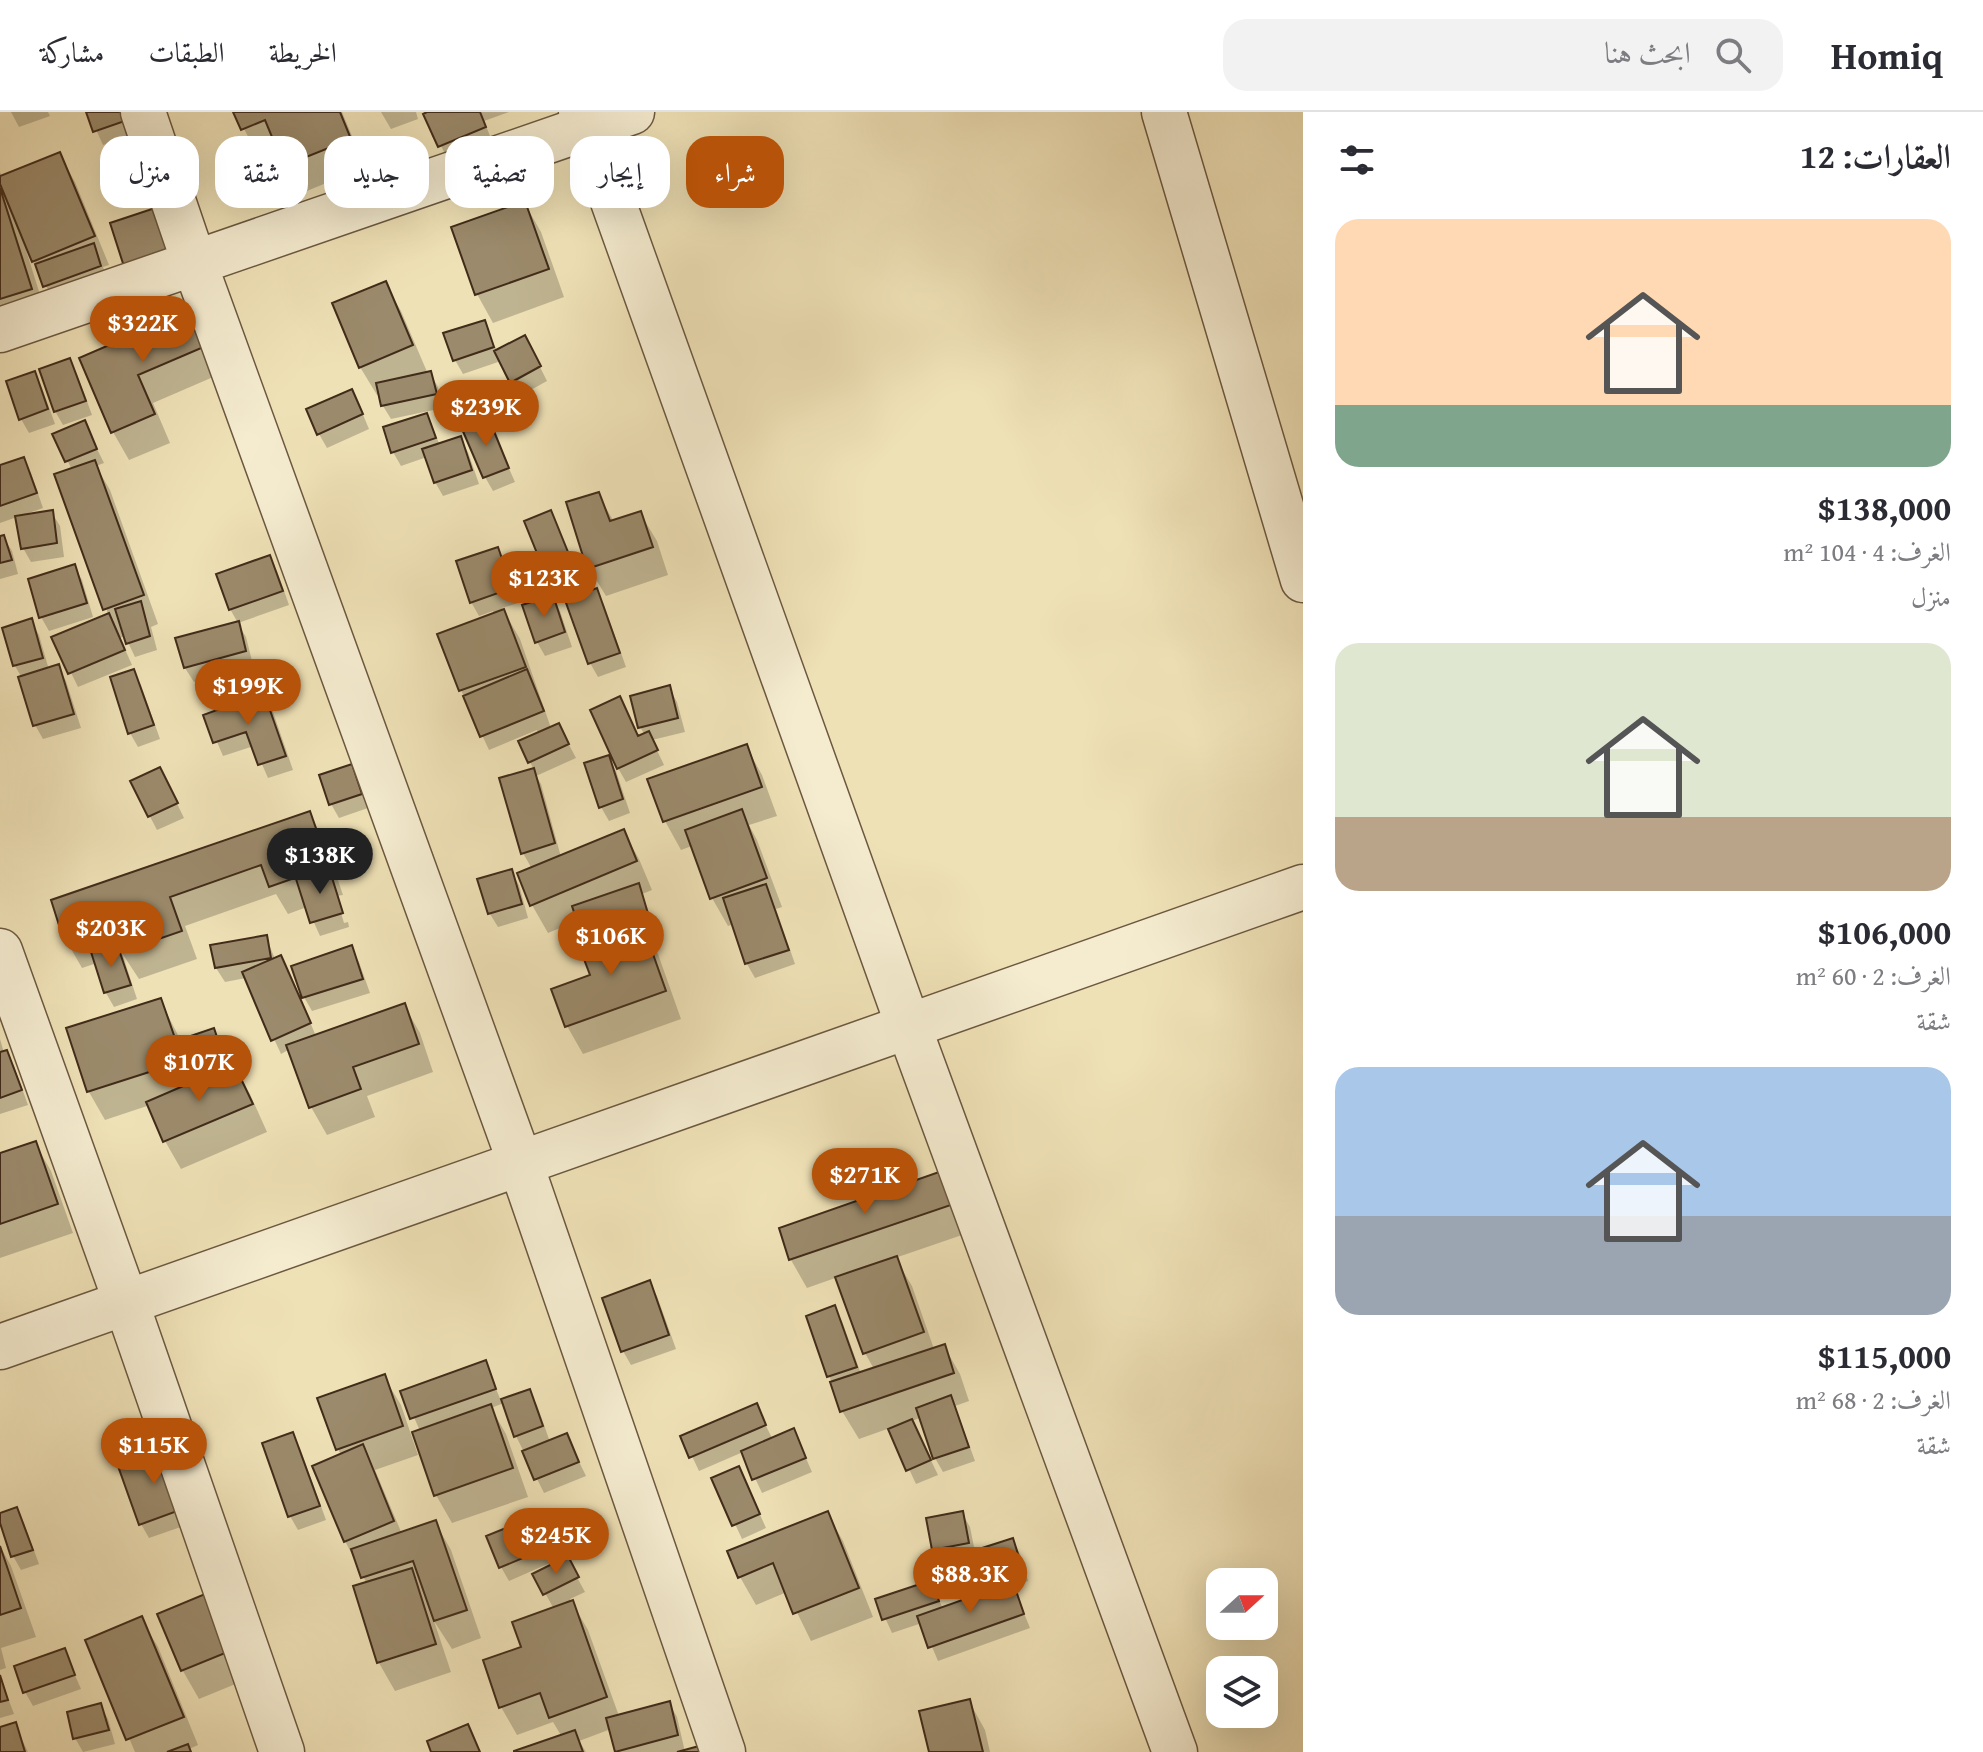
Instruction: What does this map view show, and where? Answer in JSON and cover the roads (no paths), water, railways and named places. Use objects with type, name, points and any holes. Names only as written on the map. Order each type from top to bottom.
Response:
[{"type":"street","points":[[143,112],[194,262],[521,1165],[723,1752]]},
{"type":"street","points":[[0,330],[584,120],[632,112]]},
{"type":"street","points":[[1164,112],[1303,580]]},
{"type":"street","points":[[584,120],[908,1025],[1175,1752]]},
{"type":"street","points":[[0,1347],[1303,887]]},
{"type":"street","points":[[0,951],[282,1752]]}]
